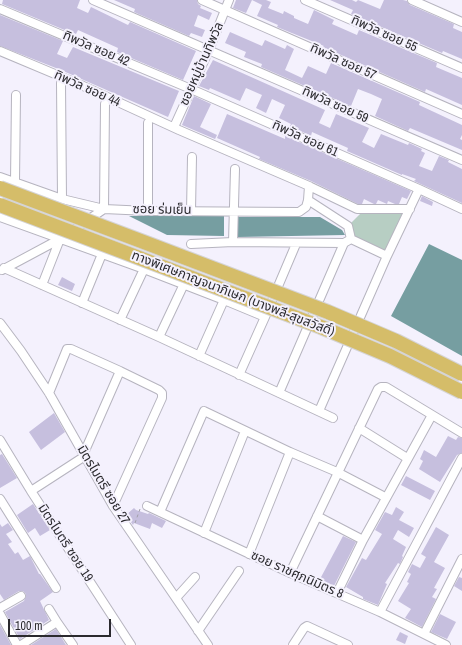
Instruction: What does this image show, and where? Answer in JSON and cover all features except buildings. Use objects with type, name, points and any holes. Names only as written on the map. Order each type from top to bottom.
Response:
[{"type":"highway","name":"ทางพิเศษกาญจนาภิเษก (บางพลี-สุขสวัสดิ์)","points":[[0,188],[328,312],[396,342],[462,374]]},
{"type":"highway","name":"ทางพิเศษกาญจนาภิเษก (บางพลี-สุขสวัสดิ์)","points":[[0,205],[321,327],[390,356],[462,392]]},
{"type":"street","name":"ทิพวัล ซอย 59","points":[[93,0],[462,160]]},
{"type":"street","name":"ทิพวัล ซอย 57","points":[[202,0],[462,114]]},
{"type":"street","name":"ซอยหมู่บ้านทิพวัล","points":[[174,127],[209,50],[229,0]]},
{"type":"street","name":"ทิพวัล ซอย 55","points":[[305,0],[462,68]]},
{"type":"street","points":[[412,0],[462,22]]},
{"type":"street","name":"ทิพวัล ซอย 42","points":[[0,9],[191,89]]},
{"type":"street","name":"ทิพวัล ซอย 44","points":[[0,51],[81,85],[357,208],[410,209]]},
{"type":"street","points":[[61,83],[62,199]]},
{"type":"street","name":"ทิพวัล ซอย 61","points":[[191,89],[419,189]]},
{"type":"street","points":[[15,182],[16,95]]},
{"type":"street","points":[[2,269],[60,239],[104,209],[105,104]]},
{"type":"street","points":[[148,123],[148,211]]},
{"type":"street","points":[[192,157],[192,211]]},
{"type":"street","points":[[234,242],[235,169]]},
{"type":"street","name":"ซอย ร่มเย็น","points":[[0,176],[62,199],[104,209],[148,211],[299,212],[306,207],[308,200]]},
{"type":"street","points":[[279,393],[348,241],[348,226],[308,200],[309,186]]},
{"type":"street","points":[[319,411],[387,256],[419,189],[462,209]]},
{"type":"street","points":[[0,217],[184,284],[265,317]]},
{"type":"street","points":[[42,285],[60,239]]},
{"type":"street","points":[[191,244],[234,242],[296,244],[348,241],[387,256]]},
{"type":"street","points":[[239,375],[296,244]]},
{"type":"street","points":[[82,302],[102,254]]},
{"type":"street","points":[[2,269],[82,302],[333,418]]},
{"type":"street","points":[[120,320],[144,269]]},
{"type":"street","points":[[159,337],[184,284]]},
{"type":"street","points":[[198,356],[224,300]]},
{"type":"street","name":"มิตรไมตรี ซอย 27","points":[[0,323],[49,393],[113,506],[208,645]]},
{"type":"street","points":[[49,393],[67,349],[71,349],[159,390],[162,393],[162,398],[113,506]]},
{"type":"street","points":[[31,491],[84,454],[120,372]]},
{"type":"street","points":[[290,573],[378,389],[381,387],[386,388],[462,433]]},
{"type":"street","points":[[160,512],[204,411],[290,452],[337,472],[385,497]]},
{"type":"street","points":[[337,593],[385,497],[432,415]]},
{"type":"street","points":[[359,428],[407,458]]},
{"type":"street","points":[[204,533],[245,431]]},
{"type":"street","name":"มิตรไมตรี ซอย 19","points":[[1,442],[131,645]]},
{"type":"street","points":[[249,554],[290,452]]},
{"type":"street","points":[[380,612],[462,458]]},
{"type":"street","points":[[0,499],[56,588]]},
{"type":"street","name":"ซอย ราชศุภนิมิตร 8","points":[[147,506],[290,573],[380,612],[446,645]]},
{"type":"street","points":[[317,516],[363,540]]},
{"type":"street","points":[[424,634],[462,559]]},
{"type":"street","points":[[198,631],[239,571]]},
{"type":"street","points":[[176,598],[195,577]]},
{"type":"street","points":[[0,608],[21,596]]},
{"type":"street","points":[[49,609],[73,645]]},
{"type":"street","points":[[0,614],[17,645]]},
{"type":"street","points":[[21,645],[57,622]]},
{"type":"street","points":[[293,645],[304,628],[307,626],[343,644]]},
{"type":"path","points":[[132,533],[142,504],[147,506]]},
{"type":"shaded area","points":[[365,209],[410,209],[387,256],[351,239],[348,226]]},
{"type":"shaded area","points":[[129,216],[224,216],[224,236],[167,235]]},
{"type":"shaded area","points":[[238,217],[320,217],[342,230],[345,235],[238,237]]},
{"type":"shaded area","points":[[429,244],[462,260],[462,356],[391,316]]}]
